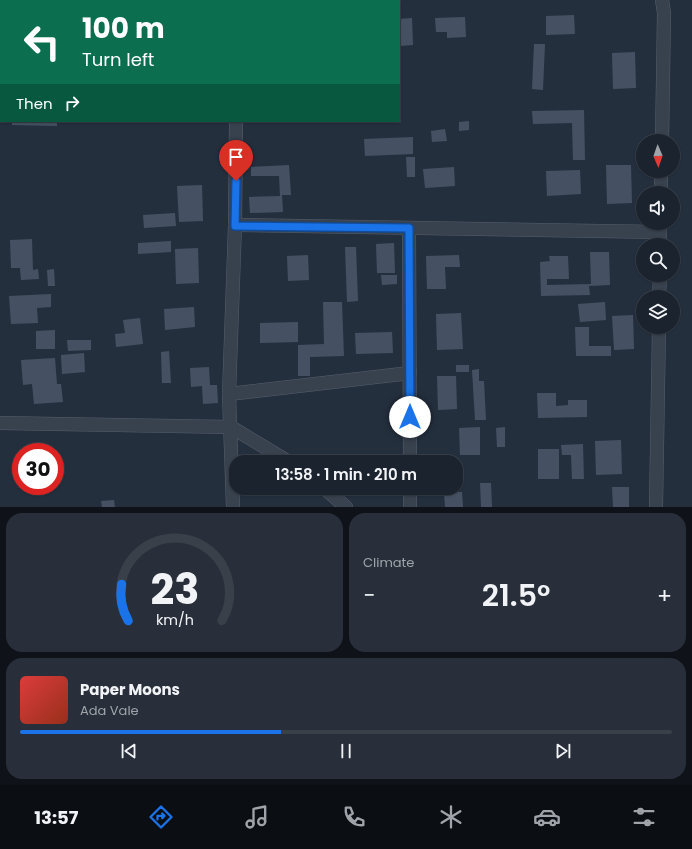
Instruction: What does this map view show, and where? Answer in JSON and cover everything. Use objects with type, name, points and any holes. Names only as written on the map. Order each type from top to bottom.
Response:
[{"type":"street","points":[[662,0],[664,13],[662,134]]},
{"type":"street","points":[[233,507],[229,394],[235,226],[236,122]]},
{"type":"street","points":[[235,226],[409,228],[636,227]]},
{"type":"street","points":[[409,228],[410,455]]},
{"type":"street","points":[[656,507],[659,334]]},
{"type":"street","points":[[229,394],[410,373]]},
{"type":"street","points":[[0,423],[231,427],[277,455]]},
{"type":"street","points":[[332,495],[346,507]]},
{"type":"street","points":[[410,495],[410,507]]},
{"type":"building","points":[[574,15],[575,34],[546,35],[546,16]]},
{"type":"building","points":[[465,17],[466,37],[447,38],[447,32],[436,32],[435,18]]},
{"type":"building","points":[[412,18],[413,45],[400,46],[400,19]]},
{"type":"building","points":[[534,44],[545,44],[543,90],[532,89]]},
{"type":"building","points":[[635,52],[636,88],[613,89],[612,53]]},
{"type":"building","points":[[400,76],[401,76],[400,93]]},
{"type":"building","points":[[584,110],[585,160],[573,160],[572,123],[533,124],[532,111]]},
{"type":"building","points":[[469,121],[469,130],[459,131],[459,122]]},
{"type":"building","points":[[12,122],[57,122],[57,126],[12,125]]},
{"type":"building","points":[[445,129],[447,141],[432,142],[431,131]]},
{"type":"building","points":[[413,137],[413,154],[365,156],[364,139]]},
{"type":"building","points":[[406,157],[415,157],[415,177],[407,177]]},
{"type":"building","points":[[289,165],[291,195],[282,195],[283,212],[250,213],[249,197],[280,196],[279,176],[251,176],[251,167]]},
{"type":"building","points":[[606,165],[631,165],[632,203],[607,204]]},
{"type":"building","points":[[454,167],[455,186],[425,188],[423,169]]},
{"type":"building","points":[[580,170],[581,194],[547,196],[546,171]]},
{"type":"building","points":[[202,185],[203,221],[179,222],[177,186]]},
{"type":"building","points":[[175,213],[176,226],[144,228],[143,215]]},
{"type":"building","points":[[32,239],[33,270],[38,269],[39,279],[21,280],[20,268],[11,268],[10,240]]},
{"type":"building","points":[[171,241],[171,252],[138,254],[138,243]]},
{"type":"building","points":[[394,243],[395,273],[377,273],[376,244]]},
{"type":"building","points":[[345,247],[356,247],[358,301],[347,302]]},
{"type":"building","points":[[198,248],[199,283],[176,284],[175,249]]},
{"type":"building","points":[[590,252],[609,252],[610,285],[589,286],[590,295],[541,296],[540,262],[550,261],[549,256],[568,256],[569,279],[547,279],[547,285],[591,284]]},
{"type":"building","points":[[308,255],[309,280],[288,281],[287,256]]},
{"type":"building","points":[[459,255],[460,267],[445,267],[446,289],[427,289],[426,256]]},
{"type":"building","points":[[54,269],[55,286],[48,286],[47,270]]},
{"type":"building","points":[[381,275],[397,275],[397,284],[382,285]]},
{"type":"building","points":[[51,294],[51,307],[37,308],[38,323],[11,324],[9,296]]},
{"type":"building","points":[[323,302],[342,302],[344,356],[310,357],[310,376],[298,376],[298,345],[324,344]]},
{"type":"building","points":[[605,302],[606,320],[580,322],[578,304]]},
{"type":"building","points":[[194,307],[195,327],[165,330],[164,309]]},
{"type":"building","points":[[461,313],[463,349],[437,350],[436,314]]},
{"type":"building","points":[[633,315],[634,349],[614,350],[612,316]]},
{"type":"building","points":[[140,318],[143,344],[116,347],[115,334],[125,333],[123,320]]},
{"type":"building","points":[[298,322],[298,342],[260,343],[260,323]]},
{"type":"building","points":[[575,327],[589,327],[589,346],[611,346],[611,356],[576,356]]},
{"type":"building","points":[[55,330],[55,349],[36,349],[36,331]]},
{"type":"building","points":[[392,332],[393,353],[356,354],[355,333]]},
{"type":"building","points":[[67,340],[91,340],[91,350],[68,351]]},
{"type":"building","points":[[169,351],[171,383],[162,383],[161,352]]},
{"type":"building","points":[[84,353],[85,372],[62,374],[61,355]]},
{"type":"building","points":[[55,358],[57,384],[61,384],[63,402],[34,404],[32,384],[23,385],[21,360]]},
{"type":"building","points":[[456,365],[469,365],[469,372],[456,372]]},
{"type":"building","points":[[209,367],[210,385],[217,385],[218,403],[203,404],[202,386],[191,387],[190,368]]},
{"type":"building","points":[[479,369],[479,381],[484,381],[486,420],[475,420],[472,370]]},
{"type":"building","points":[[437,376],[456,376],[457,409],[438,410]]},
{"type":"building","points":[[537,393],[556,393],[556,406],[568,405],[568,400],[587,400],[587,417],[538,418]]},
{"type":"building","points":[[480,427],[480,455],[460,455],[459,428]]},
{"type":"building","points":[[505,427],[505,447],[497,447],[496,428]]},
{"type":"building","points":[[621,440],[622,474],[596,475],[595,441]]},
{"type":"building","points":[[583,444],[584,479],[572,479],[571,455],[562,455],[561,445]]},
{"type":"building","points":[[538,449],[559,449],[559,479],[538,479]]},
{"type":"building","points":[[480,483],[491,483],[492,507],[481,507]]},
{"type":"building","points":[[612,487],[629,487],[629,507],[613,507]]},
{"type":"building","points":[[444,495],[462,495],[463,507],[445,507]]},
{"type":"building","points":[[114,500],[115,507],[102,507],[101,501]]},
{"type":"route","points":[[236,181],[235,226],[409,228],[410,417]]}]
